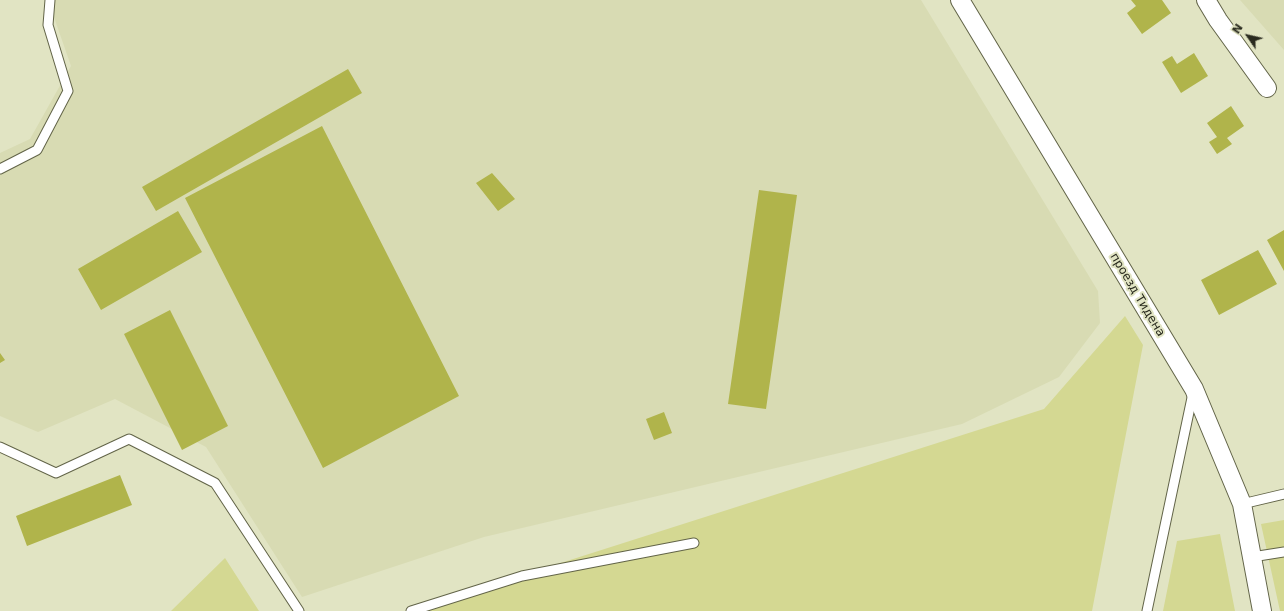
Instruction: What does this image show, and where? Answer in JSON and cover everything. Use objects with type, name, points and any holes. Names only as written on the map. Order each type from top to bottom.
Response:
[{"type":"street","name":"проезд Тидена","points":[[960,0],[1194,389],[1242,504],[1262,611]]},
{"type":"street","points":[[1206,0],[1218,20],[1267,88]]},
{"type":"lane","points":[[0,169],[37,150],[68,91],[48,25],[50,0]]},
{"type":"lane","points":[[1147,611],[1194,389]]},
{"type":"lane","points":[[0,447],[56,473],[129,440],[215,483],[299,611]]},
{"type":"lane","points":[[1242,504],[1284,494]]},
{"type":"lane","points":[[411,611],[522,576],[694,543]]},
{"type":"lane","points":[[1252,557],[1284,552]]},
{"type":"shaded area","points":[[48,0],[921,0],[1098,291],[1100,323],[1059,377],[962,424],[484,537],[302,597],[206,447],[115,399],[38,432],[0,416],[0,153],[30,139],[71,66]]},
{"type":"shaded area","points":[[1240,0],[1284,0],[1284,50]]},
{"type":"green space","points":[[1125,316],[1143,345],[1092,611],[410,611],[1044,409]]},
{"type":"green space","points":[[1284,520],[1284,611],[1280,611],[1261,524]]},
{"type":"green space","points":[[1220,534],[1235,611],[1163,611],[1177,541]]},
{"type":"green space","points":[[225,558],[259,611],[171,611]]},
{"type":"building","points":[[1131,0],[1162,0],[1171,13],[1142,34],[1127,13],[1136,6]]},
{"type":"building","points":[[1194,53],[1208,76],[1181,93],[1162,62],[1172,56],[1177,64]]},
{"type":"building","points":[[348,69],[362,93],[156,211],[142,187]]},
{"type":"building","points":[[1231,106],[1244,126],[1227,138],[1232,144],[1217,154],[1209,142],[1217,137],[1207,123]]},
{"type":"building","points":[[322,126],[459,396],[323,468],[185,198]]},
{"type":"building","points":[[492,173],[515,199],[498,211],[476,183]]},
{"type":"building","points":[[759,190],[797,195],[766,409],[728,404]]},
{"type":"building","points":[[178,211],[202,252],[101,310],[78,269]]},
{"type":"building","points":[[1284,230],[1284,271],[1267,240]]},
{"type":"building","points":[[1258,250],[1277,284],[1219,315],[1201,280]]},
{"type":"building","points":[[170,310],[228,426],[182,450],[124,334]]},
{"type":"building","points":[[0,353],[5,360],[0,363]]},
{"type":"building","points":[[664,412],[672,433],[654,440],[646,419]]},
{"type":"building","points":[[120,475],[132,505],[27,546],[16,516]]}]
